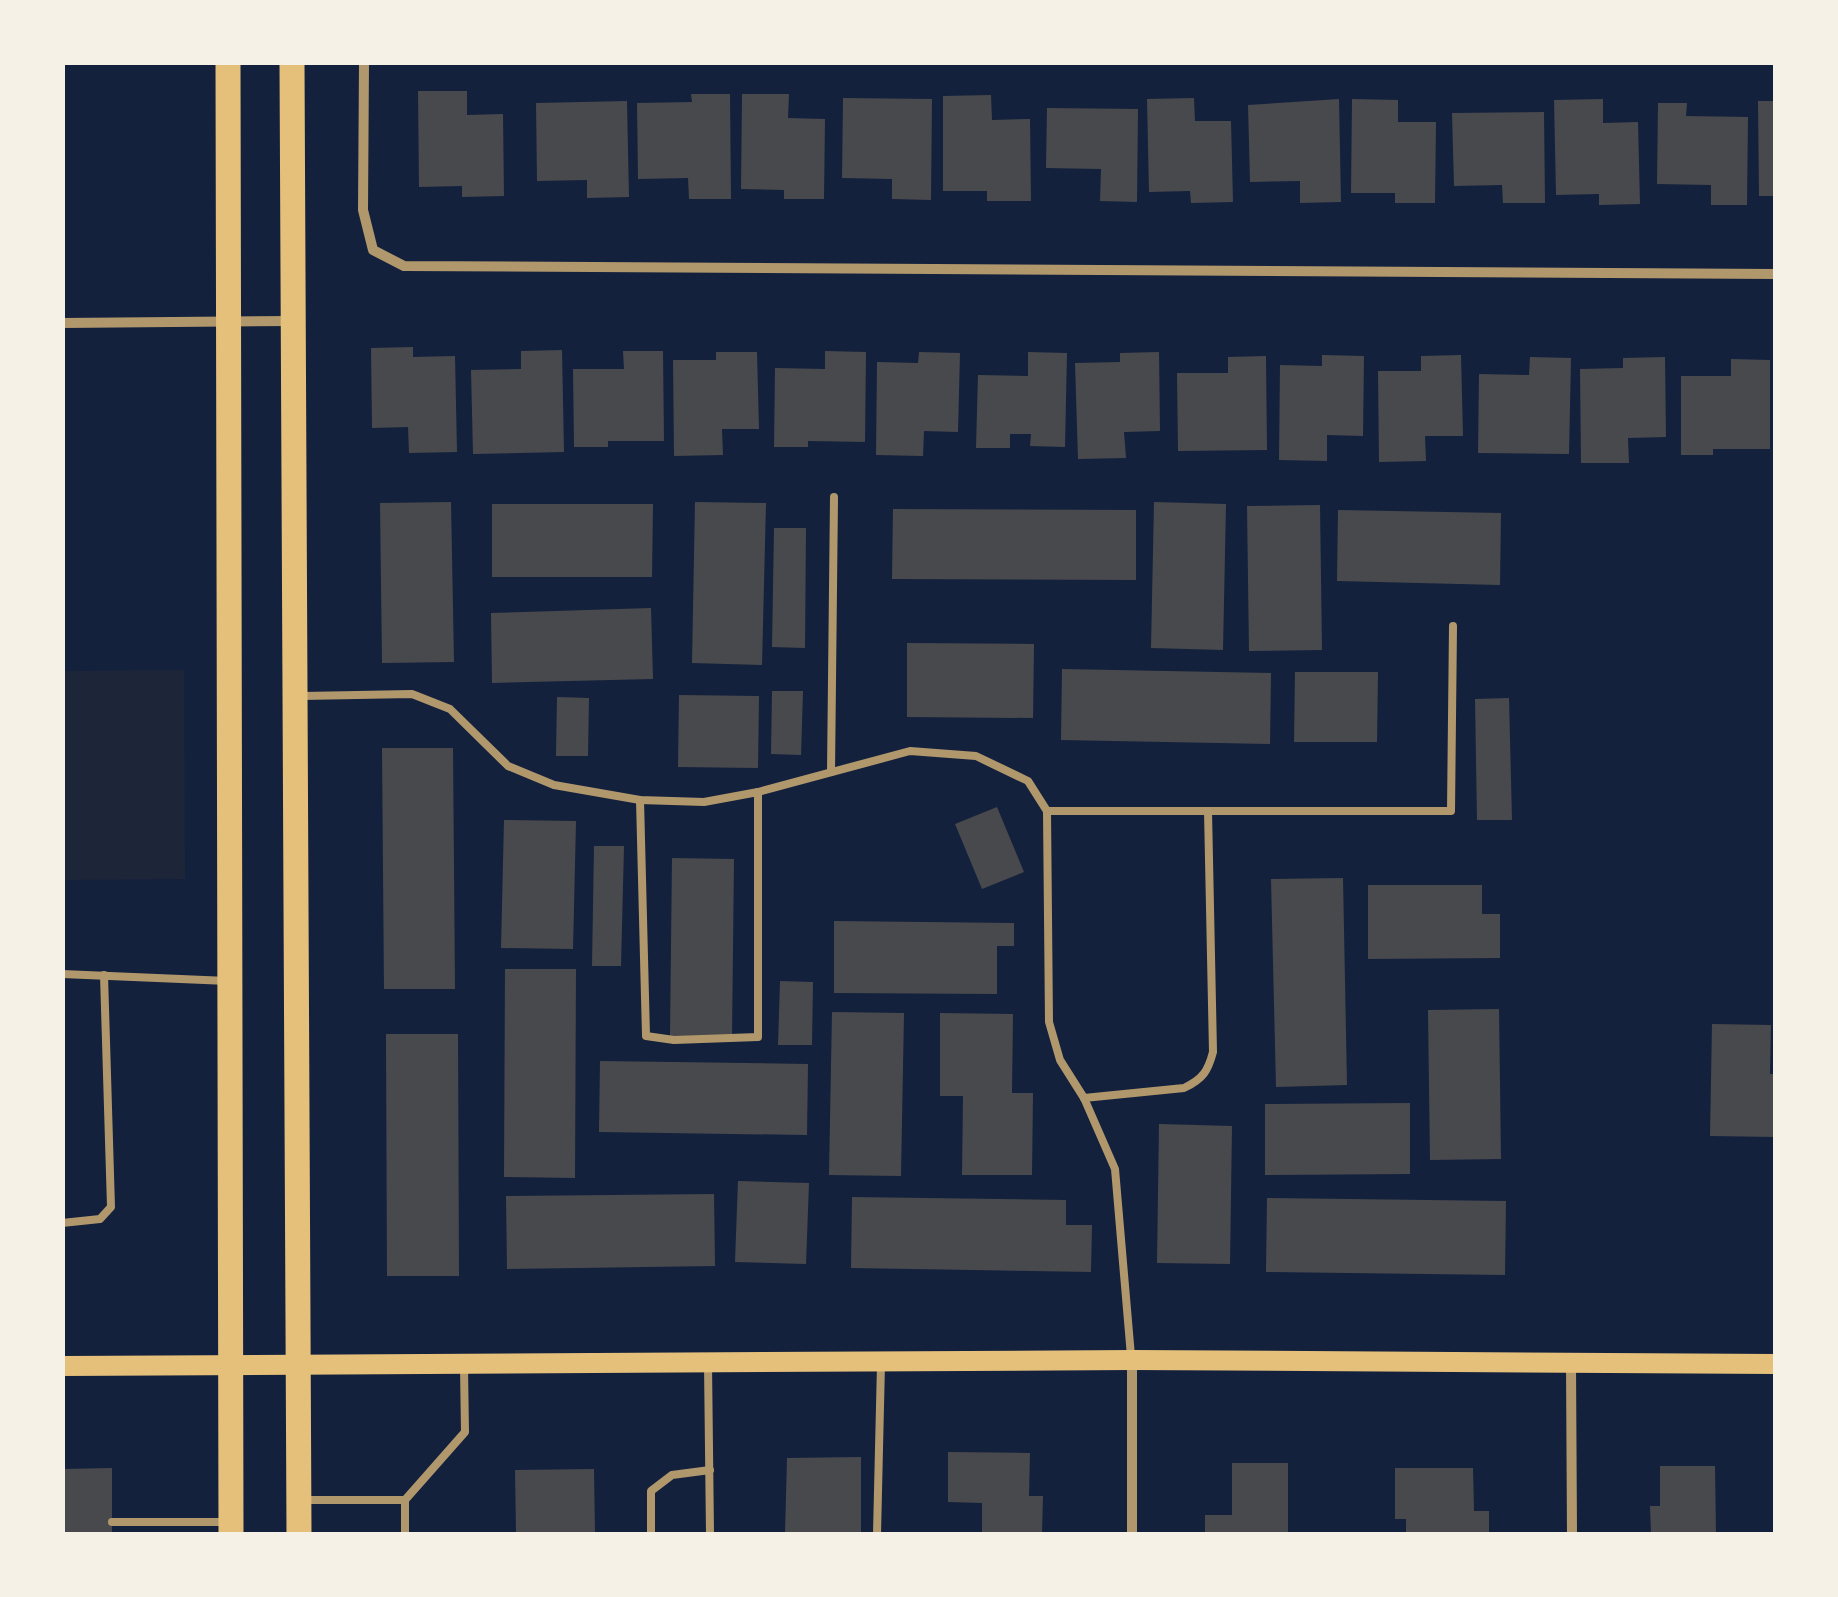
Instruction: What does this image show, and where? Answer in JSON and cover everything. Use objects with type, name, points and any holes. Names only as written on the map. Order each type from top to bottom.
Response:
[{"type":"main road","points":[[228,62],[231,1528]]},
{"type":"main road","points":[[292,62],[299,1534]]},
{"type":"main road","points":[[62,1366],[1132,1360],[1776,1364]]},
{"type":"street","points":[[364,62],[363,210],[372,250],[404,266],[1776,274]]},
{"type":"street","points":[[62,323],[292,321]]},
{"type":"street","points":[[1132,1360],[1132,1534]]},
{"type":"street","points":[[1571,1364],[1572,1534]]},
{"type":"lane","points":[[831,772],[834,497]]},
{"type":"lane","points":[[1047,811],[1451,811],[1453,626]]},
{"type":"lane","points":[[294,696],[412,694],[450,709],[508,766],[554,785],[640,800],[704,802],[758,792],[910,751],[976,756],[1028,781],[1047,811],[1049,1022],[1060,1060],[1084,1098],[1116,1170],[1132,1360]]},
{"type":"lane","points":[[640,800],[646,1036],[674,1040],[758,1037],[758,792]]},
{"type":"lane","points":[[1084,1098],[1184,1088],[1198,1082],[1208,1071],[1212,1052],[1208,811]]},
{"type":"lane","points":[[62,974],[229,981]]},
{"type":"lane","points":[[62,1222],[100,1219],[110,1206],[104,975]]},
{"type":"lane","points":[[877,1534],[881,1362]]},
{"type":"lane","points":[[708,1363],[710,1534]]},
{"type":"lane","points":[[405,1534],[405,1500],[466,1432],[464,1365]]},
{"type":"lane","points":[[651,1534],[651,1490],[672,1475],[710,1470]]},
{"type":"lane","points":[[299,1500],[405,1500]]},
{"type":"lane","points":[[112,1522],[231,1528]]},
{"type":"lane","points":[[136,1522],[136,1534]]},
{"type":"shaded area","points":[[184,670],[185,879],[63,880],[63,671]]},
{"type":"building","points":[[418,91],[467,91],[467,115],[503,114],[504,196],[462,197],[462,186],[419,187]]},
{"type":"building","points":[[691,94],[730,94],[731,199],[689,199],[688,178],[638,179],[637,103],[692,102]]},
{"type":"building","points":[[742,94],[789,94],[788,118],[825,119],[824,199],[784,199],[784,190],[741,189]]},
{"type":"building","points":[[991,95],[992,120],[1030,119],[1031,201],[987,201],[987,191],[943,191],[943,96]]},
{"type":"building","points":[[843,98],[932,99],[931,200],[892,199],[892,179],[842,178]]},
{"type":"building","points":[[1194,98],[1195,121],[1231,121],[1233,202],[1191,203],[1190,191],[1149,192],[1147,99]]},
{"type":"building","points":[[1339,99],[1341,202],[1300,203],[1300,181],[1250,182],[1248,105]]},
{"type":"building","points":[[1352,99],[1398,100],[1398,122],[1436,122],[1435,203],[1395,203],[1395,193],[1351,193]]},
{"type":"building","points":[[1603,99],[1603,123],[1638,122],[1640,204],[1599,205],[1599,194],[1556,195],[1554,100]]},
{"type":"building","points":[[627,101],[629,197],[587,198],[587,180],[537,181],[536,103]]},
{"type":"building","points":[[1758,101],[1776,101],[1776,196],[1759,196]]},
{"type":"building","points":[[1658,103],[1687,103],[1686,116],[1748,117],[1747,205],[1711,205],[1711,185],[1657,184]]},
{"type":"building","points":[[1047,108],[1138,109],[1137,202],[1100,201],[1101,169],[1046,168]]},
{"type":"building","points":[[1544,112],[1545,203],[1503,203],[1502,185],[1454,186],[1452,113]]},
{"type":"building","points":[[413,347],[413,357],[455,356],[457,452],[409,453],[408,427],[372,428],[371,348]]},
{"type":"building","points":[[562,350],[564,452],[473,454],[471,370],[521,369],[521,351]]},
{"type":"building","points":[[623,351],[663,351],[664,441],[608,441],[608,447],[574,447],[573,369],[624,369]]},
{"type":"building","points":[[825,351],[866,352],[865,442],[808,441],[808,447],[774,447],[775,368],[825,369]]},
{"type":"building","points":[[716,352],[757,352],[759,429],[722,429],[723,455],[674,456],[673,360],[716,360]]},
{"type":"building","points":[[919,352],[960,353],[958,432],[924,431],[923,456],[876,455],[877,362],[918,363]]},
{"type":"building","points":[[1028,352],[1067,353],[1065,447],[1030,446],[1031,434],[1010,434],[1010,448],[976,448],[978,375],[1028,376]]},
{"type":"building","points":[[1159,352],[1160,431],[1124,432],[1126,458],[1078,459],[1075,363],[1120,362],[1120,353]]},
{"type":"building","points":[[1322,355],[1364,356],[1363,436],[1327,435],[1327,461],[1279,460],[1280,365],[1322,366]]},
{"type":"building","points":[[1461,355],[1463,436],[1425,436],[1426,461],[1379,462],[1378,371],[1421,371],[1421,356]]},
{"type":"building","points":[[1266,356],[1267,450],[1178,451],[1177,373],[1228,373],[1228,357]]},
{"type":"building","points":[[1530,357],[1571,358],[1569,454],[1478,453],[1479,374],[1529,375]]},
{"type":"building","points":[[1665,357],[1666,437],[1628,438],[1629,463],[1581,463],[1580,369],[1623,368],[1623,358]]},
{"type":"building","points":[[1731,359],[1770,360],[1770,449],[1713,449],[1713,455],[1681,455],[1681,376],[1731,376]]},
{"type":"building","points":[[451,502],[454,662],[382,663],[380,503]]},
{"type":"building","points":[[695,502],[766,503],[762,665],[692,663]]},
{"type":"building","points":[[1154,502],[1226,504],[1223,650],[1151,648]]},
{"type":"building","points":[[492,504],[653,504],[652,577],[492,577]]},
{"type":"building","points":[[1320,505],[1322,650],[1249,651],[1247,506]]},
{"type":"building","points":[[893,509],[1136,510],[1136,580],[892,579]]},
{"type":"building","points":[[1338,510],[1501,513],[1500,585],[1337,581]]},
{"type":"building","points":[[774,528],[806,528],[805,648],[772,647]]},
{"type":"building","points":[[651,608],[653,679],[492,683],[491,613]]},
{"type":"building","points":[[907,643],[1034,644],[1033,718],[907,717]]},
{"type":"building","points":[[1062,669],[1271,673],[1270,744],[1061,740]]},
{"type":"building","points":[[1295,672],[1378,672],[1377,742],[1294,742]]},
{"type":"building","points":[[772,691],[803,691],[801,755],[771,754]]},
{"type":"building","points":[[679,695],[759,696],[758,768],[678,767]]},
{"type":"building","points":[[557,697],[589,698],[588,756],[556,756]]},
{"type":"building","points":[[1509,698],[1512,820],[1477,820],[1475,699]]},
{"type":"building","points":[[382,748],[453,748],[455,989],[384,989]]},
{"type":"building","points":[[997,807],[1024,872],[982,889],[955,824]]},
{"type":"building","points":[[504,820],[576,821],[573,949],[501,948]]},
{"type":"building","points":[[594,846],[624,846],[621,966],[592,966]]},
{"type":"building","points":[[672,858],[734,859],[732,1037],[670,1036]]},
{"type":"building","points":[[1343,878],[1347,1085],[1276,1087],[1271,879]]},
{"type":"building","points":[[1368,885],[1482,885],[1482,914],[1500,914],[1500,958],[1368,959]]},
{"type":"building","points":[[834,921],[1014,923],[1014,946],[997,946],[997,994],[834,993]]},
{"type":"building","points":[[505,969],[576,969],[575,1178],[504,1177]]},
{"type":"building","points":[[780,981],[813,982],[812,1045],[778,1045]]},
{"type":"building","points":[[1499,1009],[1501,1159],[1430,1160],[1428,1010]]},
{"type":"building","points":[[832,1012],[904,1013],[901,1176],[829,1175]]},
{"type":"building","points":[[940,1013],[1013,1014],[1012,1093],[1033,1093],[1032,1175],[962,1175],[963,1096],[940,1096]]},
{"type":"building","points":[[1712,1024],[1771,1025],[1770,1074],[1776,1074],[1776,1137],[1710,1136]]},
{"type":"building","points":[[386,1034],[458,1034],[459,1276],[387,1276]]},
{"type":"building","points":[[600,1061],[808,1064],[807,1135],[599,1132]]},
{"type":"building","points":[[1410,1103],[1410,1174],[1265,1175],[1265,1104]]},
{"type":"building","points":[[1159,1124],[1232,1126],[1230,1264],[1157,1263]]},
{"type":"building","points":[[738,1181],[809,1183],[806,1264],[735,1262]]},
{"type":"building","points":[[714,1194],[715,1266],[507,1269],[506,1196]]},
{"type":"building","points":[[852,1197],[1066,1200],[1066,1225],[1092,1225],[1091,1272],[851,1268]]},
{"type":"building","points":[[1267,1198],[1506,1201],[1505,1275],[1266,1272]]},
{"type":"building","points":[[948,1452],[1030,1453],[1029,1496],[1043,1496],[1042,1534],[982,1533],[982,1503],[948,1502]]},
{"type":"building","points":[[861,1457],[861,1534],[785,1534],[787,1458]]},
{"type":"building","points":[[1232,1463],[1288,1463],[1288,1532],[1205,1534],[1205,1515],[1232,1515]]},
{"type":"building","points":[[1660,1466],[1715,1466],[1716,1534],[1651,1534],[1650,1506],[1660,1506]]},
{"type":"building","points":[[112,1468],[112,1534],[62,1534],[62,1469]]},
{"type":"building","points":[[1395,1468],[1473,1468],[1474,1511],[1489,1511],[1489,1534],[1406,1534],[1406,1519],[1395,1519]]},
{"type":"building","points":[[594,1469],[595,1534],[516,1534],[515,1470]]}]
